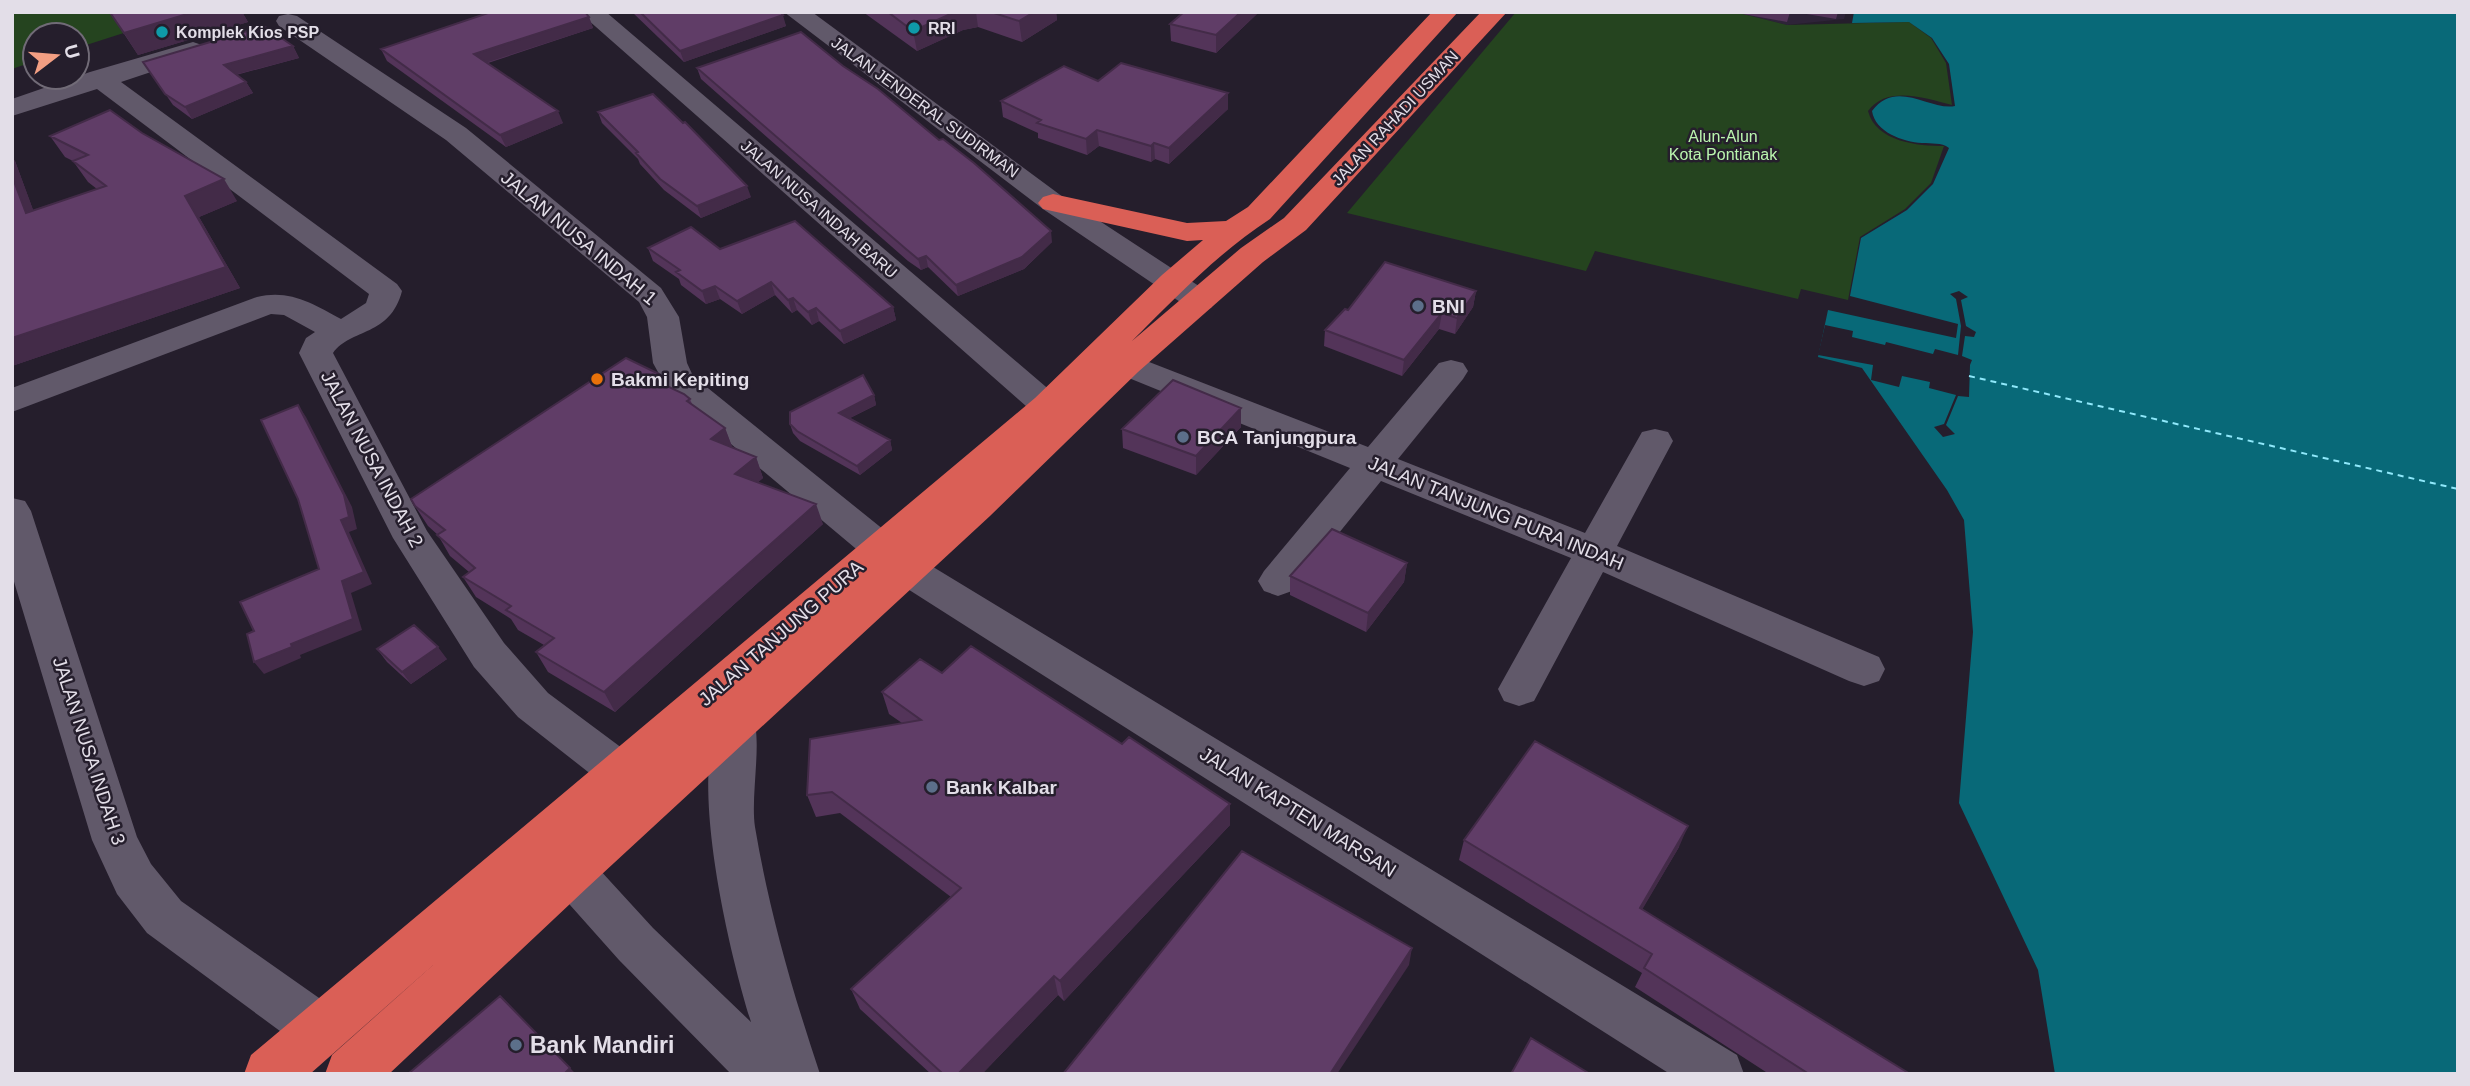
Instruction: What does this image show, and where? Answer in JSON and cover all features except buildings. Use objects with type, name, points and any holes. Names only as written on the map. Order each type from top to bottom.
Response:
[{"type":"highway","name":"JALAN RAHADI USMAN","points":[[1285,185],[1446,12]]},
{"type":"highway","name":"JALAN RAHADI USMAN","points":[[1296,224],[1495,12]]},
{"type":"highway","name":"JALAN TANJUNG PURA","points":[[270,1074],[622,773],[892,558],[1046,443],[1126,364],[1233,230],[1259,213],[1285,185]]},
{"type":"highway","points":[[1053,203],[1187,232],[1233,230]]},
{"type":"highway","name":"JALAN TANJUNG PURA","points":[[351,1074],[570,872],[736,724],[892,558],[1047,406],[1186,291],[1252,255],[1296,224]]},
{"type":"street","name":"JALAN NUSA INDAH 1","points":[[318,12],[276,25],[456,134],[650,295],[660,305],[665,318],[671,373],[681,384],[892,558]]},
{"type":"street","name":"JALAN NUSA INDAH BARU","points":[[591,12],[682,75],[1047,406]]},
{"type":"street","name":"JALAN JENDERAL SUDIRMAN","points":[[801,25],[1053,203],[1186,291]]},
{"type":"street","points":[[12,108],[212,44]]},
{"type":"street","name":"JALAN NUSA INDAH 2","points":[[99,78],[386,291],[374,313],[318,345],[316,354],[412,538],[489,655],[533,705],[622,773]]},
{"type":"street","points":[[12,401],[268,304],[291,305],[341,334]]},
{"type":"street","name":"JALAN TANJUNG PURA INDAH","points":[[1126,364],[1596,553],[1864,669]]},
{"type":"street","points":[[1278,582],[1451,372]]},
{"type":"street","points":[[1519,689],[1596,553],[1655,441]]},
{"type":"street","name":"JALAN NUSA INDAH 3","points":[[12,511],[115,840],[135,879],[164,918],[321,1030]]},
{"type":"street","name":"JALAN KAPTEN MARSAN","points":[[892,558],[1718,1074]]},
{"type":"street","points":[[736,724],[730,788],[732,825],[764,982],[794,1074]]},
{"type":"street","points":[[570,872],[636,944],[768,1074]]},
{"type":"shaded area","points":[[1735,12],[1846,12],[1844,19],[1787,25]]},
{"type":"green space","points":[[12,12],[189,12],[91,44],[91,21],[21,21],[21,66],[12,69]]},
{"type":"green space","name":"Alun-Alun Kota Pontianak","points":[[1516,12],[1735,12],[1787,25],[1909,22],[1931,38],[1946,63],[1952,105],[1919,97],[1896,96],[1885,98],[1868,111],[1872,121],[1889,136],[1922,145],[1944,146],[1931,183],[1905,209],[1860,237],[1848,300],[1801,289],[1798,299],[1595,251],[1586,271],[1347,213]]},
{"type":"water","points":[[1854,12],[2458,12],[2458,1074],[2055,1074],[2038,970],[1959,803],[1973,632],[1964,520],[1947,490],[1862,368],[1818,357],[1828,310],[1956,338],[1958,324],[1850,296],[1861,238],[1907,210],[1933,184],[1949,148],[1940,144],[1907,141],[1891,134],[1878,125],[1872,111],[1881,102],[1902,96],[1955,106],[1949,64],[1932,38],[1909,22],[1852,23]]},
{"type":"pier","points":[[1959,291],[1968,297],[1961,300],[1966,326],[1976,332],[1974,337],[1965,336],[1962,356],[1972,360],[1969,397],[1958,396],[1946,425],[1955,434],[1943,437],[1934,427],[1944,424],[1956,395],[1929,388],[1930,382],[1902,376],[1899,387],[1871,380],[1873,365],[1818,355],[1825,325],[1853,331],[1852,337],[1885,345],[1886,342],[1933,354],[1935,349],[1958,355],[1961,326],[1956,299],[1950,294]]},
{"type":"ferry route","points":[[1969,376],[2458,489]]},
{"type":"place","name":"RRI","points":[[914,28]]},
{"type":"place","name":"Komplek Kios PSP","points":[[162,32]]},
{"type":"place","name":"BNI","points":[[1418,306]]},
{"type":"place","name":"Bakmi Kepiting","points":[[597,379]]},
{"type":"place","name":"BCA Tanjungpura","points":[[1183,437]]},
{"type":"place","name":"Bank Kalbar","points":[[932,787]]},
{"type":"place","name":"Bank Mandiri","points":[[516,1045]]}]
